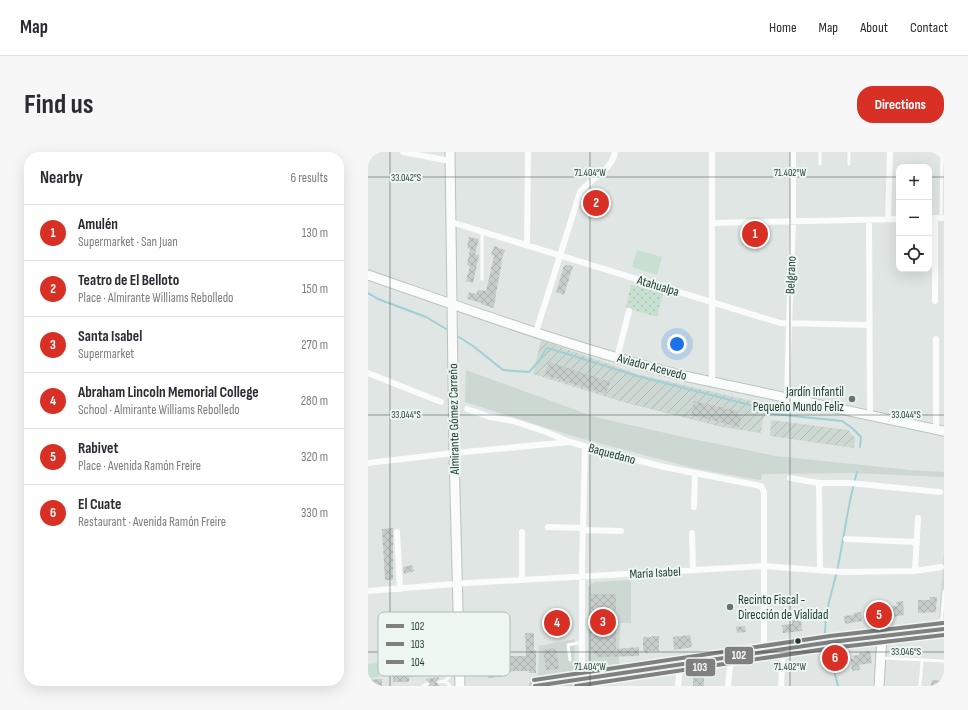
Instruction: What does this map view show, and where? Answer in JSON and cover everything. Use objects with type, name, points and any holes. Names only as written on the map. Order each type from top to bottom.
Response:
[{"type":"main road","name":"Almirante Gómez Carreño","points":[[450,156],[454,452],[458,612]]},
{"type":"main road","name":"Aviador Acevedo","points":[[368,275],[536,332],[651,368],[940,430]]},
{"type":"main road","points":[[537,686],[555,685],[582,679],[784,649],[943,629]]},
{"type":"main road","points":[[879,686],[882,636]]},
{"type":"main road","name":"Almirante Gómez Carreño","points":[[459,676],[460,686]]},
{"type":"street","points":[[403,152],[450,156]]},
{"type":"street","points":[[527,245],[528,152]]},
{"type":"street","points":[[536,332],[580,192],[606,170],[615,152]]},
{"type":"street","points":[[712,152],[712,382]]},
{"type":"street","name":"Belgrano","points":[[787,398],[793,222],[793,152]]},
{"type":"street","points":[[888,219],[890,152]]},
{"type":"street","points":[[935,301],[937,218]]},
{"type":"street","points":[[713,223],[896,219]]},
{"type":"street","points":[[869,220],[870,414]]},
{"type":"street","name":"Atahualpa","points":[[451,222],[780,323],[870,325]]},
{"type":"street","points":[[617,358],[629,311]]},
{"type":"street","points":[[936,339],[940,430]]},
{"type":"street","points":[[368,373],[441,402]]},
{"type":"street","name":"Baquedano","points":[[467,409],[490,417],[513,421],[585,447],[664,468],[761,486],[764,492],[764,566]]},
{"type":"street","points":[[368,463],[454,452],[570,442]]},
{"type":"street","points":[[582,679],[582,577],[585,447]]},
{"type":"street","points":[[694,508],[695,473]]},
{"type":"street","points":[[790,478],[819,483],[849,483],[940,492]]},
{"type":"street","points":[[819,483],[820,570]]},
{"type":"street","points":[[915,571],[918,518]]},
{"type":"street","points":[[548,527],[621,531]]},
{"type":"street","points":[[397,532],[400,589]]},
{"type":"street","points":[[522,532],[522,580]]},
{"type":"street","points":[[692,533],[693,570]]},
{"type":"street","points":[[846,539],[917,542]]},
{"type":"street","points":[[764,566],[764,652]]},
{"type":"street","name":"María Isabel","points":[[368,591],[458,584],[764,566],[842,572],[915,571],[943,567]]},
{"type":"street","points":[[781,686],[784,649]]},
{"type":"street","points":[[728,686],[731,657]]},
{"type":"street","points":[[678,686],[680,664]]},
{"type":"lane","points":[[820,152],[820,164]]},
{"type":"lane","points":[[849,152],[849,164]]},
{"type":"lane","points":[[937,218],[942,152]]},
{"type":"lane","points":[[482,231],[482,280]]},
{"type":"lane","points":[[943,629],[944,591]]},
{"type":"lane","points":[[570,660],[568,645],[582,642]]},
{"type":"lane","points":[[881,658],[944,661]]},
{"type":"lane","points":[[920,686],[922,661]]},
{"type":"lane","points":[[439,682],[445,681],[450,676]]},
{"type":"lane","points":[[445,681],[450,686]]},
{"type":"lane","points":[[423,686],[427,684]]},
{"type":"shaded area","points":[[541,340],[637,374],[764,404],[766,409],[761,433],[722,427],[623,402],[533,374]]},
{"type":"shaded area","points":[[466,370],[595,417],[683,437],[776,456],[910,470],[944,472],[944,477],[854,473],[762,474],[761,480],[693,468],[576,437],[465,402]]},
{"type":"shaded area","points":[[771,420],[848,430],[855,438],[854,448],[770,436]]},
{"type":"shaded area","points":[[944,552],[944,617],[939,618]]},
{"type":"shaded area","points":[[631,580],[631,623],[620,623],[619,664],[592,666],[588,662],[588,587],[594,582]]},
{"type":"shaded area","points":[[575,639],[574,668],[572,671],[538,677],[539,646]]},
{"type":"green space","points":[[637,250],[662,257],[657,275],[632,267]]},
{"type":"green space","points":[[631,284],[663,294],[657,317],[626,308]]},
{"type":"green space","points":[[378,663],[379,677],[368,678],[368,664]]},
{"type":"building","points":[[594,190],[606,210],[598,215],[586,195]]},
{"type":"building","points":[[469,237],[479,239],[475,254],[479,255],[473,283],[466,281],[470,266],[467,265],[470,249],[467,248]]},
{"type":"building","points":[[494,246],[505,250],[501,262],[496,299],[493,308],[467,299],[469,292],[476,294],[478,290],[486,291],[494,256],[491,255]]},
{"type":"building","points":[[564,266],[573,266],[564,295],[556,292]]},
{"type":"building","points":[[549,362],[610,382],[606,394],[545,375]]},
{"type":"building","points":[[694,401],[737,411],[736,414],[742,415],[739,427],[691,415]]},
{"type":"building","points":[[393,528],[393,580],[385,580],[382,529]]},
{"type":"building","points":[[412,565],[414,571],[404,574],[403,567]]},
{"type":"building","points":[[591,594],[616,594],[616,649],[639,647],[639,656],[598,657],[591,650]]},
{"type":"building","points":[[930,597],[937,597],[936,612],[918,613],[918,600],[930,600]]},
{"type":"building","points":[[903,601],[904,615],[876,620],[875,611],[886,611],[886,607],[897,606],[896,602]]},
{"type":"building","points":[[861,612],[862,621],[845,624],[844,616],[854,615],[854,613]]},
{"type":"building","points":[[873,616],[874,623],[866,624],[865,617]]},
{"type":"building","points":[[801,619],[802,631],[783,633],[782,625],[792,624],[792,620]]},
{"type":"building","points":[[745,626],[746,632],[737,633],[736,627]]},
{"type":"building","points":[[525,633],[534,633],[536,673],[529,673],[529,671],[510,672],[510,656],[526,656]]},
{"type":"building","points":[[690,635],[692,647],[674,650],[673,637]]},
{"type":"building","points":[[659,636],[659,651],[649,651],[647,654],[643,650],[643,637]]},
{"type":"building","points":[[556,648],[559,669],[546,670],[543,650]]},
{"type":"building","points":[[870,651],[872,663],[859,665],[860,670],[852,671],[851,659],[854,659],[853,656]]},
{"type":"building","points":[[693,674],[704,675],[704,686],[693,686]]},
{"type":"building","points":[[393,676],[415,676],[409,677],[409,682],[393,682]]},
{"type":"building","points":[[488,676],[506,676],[488,678]]},
{"type":"building","points":[[439,677],[436,682],[440,686],[429,686],[430,683],[426,679]]},
{"type":"building","points":[[382,679],[382,686],[368,686],[368,680]]},
{"type":"building","points":[[932,680],[944,681],[944,686],[931,686]]},
{"type":"waterway","points":[[368,293],[378,299],[426,317],[448,330]]},
{"type":"waterway","points":[[459,337],[473,346],[503,370],[529,372],[548,348],[637,376],[750,405],[764,413],[842,421],[861,437],[860,447]]},
{"type":"waterway","points":[[825,633],[827,611],[839,562],[857,472]]},
{"type":"waterway","points":[[830,655],[838,686]]},
{"type":"transit line","name":"104","points":[[534,680],[830,636],[943,623]]},
{"type":"transit line","name":"102","points":[[535,686],[831,642],[944,629]]},
{"type":"transit line","name":"103","points":[[576,686],[832,648],[944,635]]},
{"type":"place","name":"Teatro de El Belloto","points":[[596,203]]},
{"type":"place","name":"Amulén","points":[[755,234]]},
{"type":"place","name":"Jardín Infantil Pequeño Mundo Feliz","points":[[852,399]]},
{"type":"place","name":"Recinto Fiscal - Dirección de Vialidad","points":[[730,607]]},
{"type":"place","name":"Rabivet","points":[[879,615]]},
{"type":"place","name":"Santa Isabel","points":[[603,622]]},
{"type":"place","name":"Abraham Lincoln Memorial College","points":[[557,623]]},
{"type":"place","name":"El Cuate","points":[[835,658]]}]
